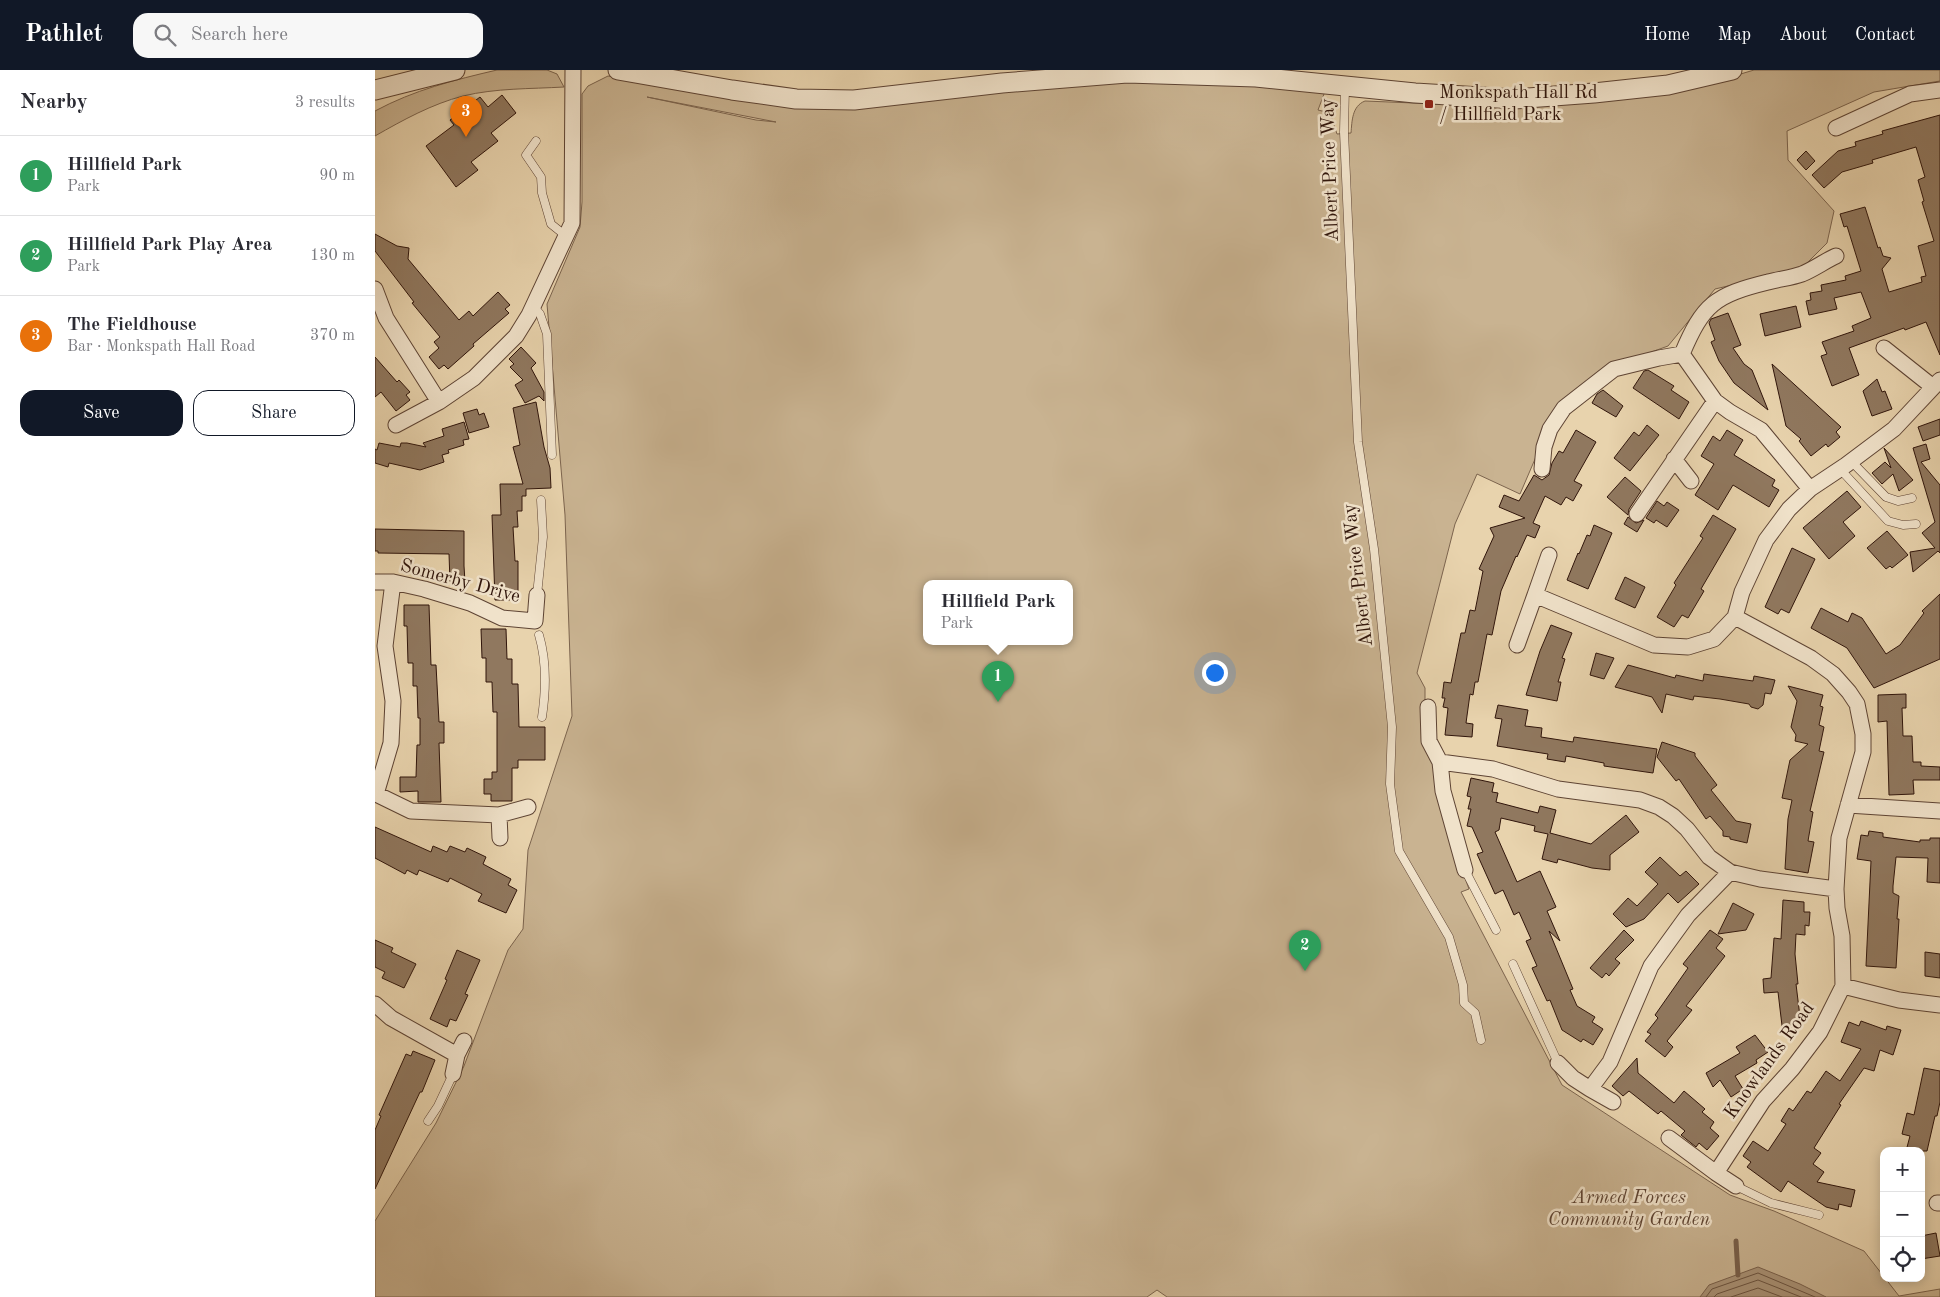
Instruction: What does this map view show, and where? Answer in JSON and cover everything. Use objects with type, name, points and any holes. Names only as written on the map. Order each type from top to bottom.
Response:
[{"type":"street","points":[[375,90],[455,70]]},
{"type":"street","points":[[396,425],[439,402],[474,378],[516,336],[533,306],[572,223],[573,70]]},
{"type":"street","points":[[618,70],[796,99],[854,100],[1002,83],[1127,73],[1256,77],[1415,93],[1514,99],[1668,85],[1732,70]]},
{"type":"street","points":[[1836,128],[1910,94],[1940,90]]},
{"type":"street","points":[[1682,354],[1692,331],[1704,311],[1723,296],[1742,289],[1802,274],[1836,256]]},
{"type":"street","points":[[375,289],[386,318],[439,402]]},
{"type":"street","points":[[1535,595],[1654,645],[1688,647],[1714,639],[1735,617],[1742,592],[1766,540],[1789,509],[1810,488],[1846,465],[1894,429],[1937,384],[1884,348]]},
{"type":"street","points":[[1542,468],[1544,447],[1551,429],[1564,408],[1614,370],[1682,354]]},
{"type":"street","points":[[1682,354],[1715,401],[1761,430],[1810,488]]},
{"type":"street","points":[[1637,514],[1673,459],[1715,401]]},
{"type":"street","points":[[1673,459],[1691,481]]},
{"type":"street","points":[[1517,645],[1549,555]]},
{"type":"street","name":"Somerby Drive","points":[[375,582],[393,582],[424,589],[470,603],[502,618],[537,628],[537,595]]},
{"type":"street","points":[[393,582],[385,646],[393,701],[391,743],[375,794],[411,811],[499,815],[528,807]]},
{"type":"street","name":"Knowlands Road","points":[[1716,1172],[1763,1101],[1792,1069],[1820,1032],[1843,986],[1842,936],[1836,889],[1839,838],[1863,752],[1863,734],[1857,704],[1833,674],[1811,658],[1735,617]]},
{"type":"street","points":[[1428,707],[1429,741],[1440,762],[1445,798],[1465,870]]},
{"type":"street","points":[[1440,762],[1493,770],[1559,790],[1640,800],[1659,807],[1687,829],[1709,857],[1730,872],[1760,879],[1836,889]]},
{"type":"street","points":[[1848,805],[1940,811]]},
{"type":"street","points":[[499,815],[500,838]]},
{"type":"street","points":[[1591,1089],[1610,1062],[1651,966],[1688,915],[1730,872]]},
{"type":"street","points":[[1843,986],[1899,1000],[1940,1005]]},
{"type":"street","points":[[375,1004],[391,1018],[457,1055]]},
{"type":"street","points":[[453,1074],[457,1055],[464,1041]]},
{"type":"street","points":[[1558,1063],[1573,1078],[1613,1102]]},
{"type":"street","points":[[1669,1138],[1736,1186]]},
{"type":"lane","name":"Albert Price Way","points":[[1345,86],[1344,132],[1358,442],[1374,549],[1381,616],[1391,727],[1390,784],[1399,852],[1449,937],[1463,985],[1465,1003],[1475,1013],[1481,1040]]},
{"type":"lane","points":[[536,141],[526,156],[541,176],[542,193],[551,224],[566,236]]},
{"type":"lane","points":[[533,306],[540,314],[547,334],[552,455]]},
{"type":"lane","points":[[1846,465],[1886,497],[1898,501],[1912,498]]},
{"type":"lane","points":[[1846,465],[1888,521],[1903,525],[1916,524]]},
{"type":"lane","points":[[537,595],[543,537],[541,500]]},
{"type":"lane","points":[[537,628],[543,649],[545,672],[546,694],[542,717]]},
{"type":"lane","points":[[1465,870],[1496,930]]},
{"type":"lane","points":[[1513,964],[1558,1063]]},
{"type":"lane","points":[[1455,1004],[1465,1003]]},
{"type":"lane","points":[[428,1121],[438,1106],[453,1074]]},
{"type":"lane","points":[[1736,1186],[1771,1203],[1819,1215]]},
{"type":"green space","points":[[497,70],[547,70],[557,74],[564,87],[500,90],[475,93],[451,99],[407,118],[375,136],[375,111],[419,91]]},
{"type":"green space","name":"Armed Forces Community Garden","points":[[1754,70],[1940,70],[1940,81],[1874,92],[1787,131],[1788,160],[1834,211],[1827,243],[1801,269],[1715,289],[1668,346],[1602,370],[1554,415],[1520,494],[1477,474],[1455,524],[1417,673],[1425,688],[1425,744],[1433,764],[1451,841],[1469,889],[1461,892],[1562,1085],[1730,1195],[1774,1211],[1864,1251],[1880,1272],[1880,1282],[1888,1282],[1899,1296],[1940,1289],[1940,1297],[1167,1297],[1157,1290],[1147,1297],[375,1297],[375,1221],[436,1123],[464,1066],[508,950],[523,929],[528,850],[572,716],[565,515],[547,304],[580,227],[582,202],[582,94],[588,86],[608,76],[712,93],[995,91],[1126,80],[1190,81],[1314,89],[1324,94],[1318,110],[1330,113],[1337,134],[1351,133],[1355,110],[1357,106],[1365,101],[1511,107],[1573,104],[1630,98]],"holes":[[[647,97],[776,122],[756,120]]]},
{"type":"water","points":[[1758,1267],[1826,1297],[1700,1297],[1709,1285]]},
{"type":"building","points":[[502,95],[516,113],[491,133],[498,141],[471,162],[478,170],[456,187],[426,146],[454,125],[450,120],[480,97],[488,107]]},
{"type":"building","points":[[1940,115],[1940,355],[1926,322],[1905,330],[1904,328],[1849,348],[1859,375],[1832,386],[1821,356],[1827,354],[1822,342],[1854,331],[1852,326],[1871,318],[1861,292],[1834,298],[1837,309],[1809,315],[1806,301],[1811,300],[1810,293],[1822,291],[1821,285],[1846,280],[1845,276],[1861,271],[1847,226],[1844,227],[1840,214],[1865,207],[1878,248],[1880,247],[1883,256],[1891,258],[1882,269],[1889,292],[1922,282],[1921,277],[1926,276],[1918,246],[1934,241],[1922,202],[1924,201],[1918,180],[1925,177],[1916,147],[1872,160],[1873,163],[1842,172],[1824,188],[1812,175],[1838,151],[1856,146],[1855,142],[1883,134],[1882,131]]},
{"type":"building","points":[[1806,151],[1815,161],[1806,170],[1797,160]]},
{"type":"building","points":[[375,234],[397,246],[409,248],[408,259],[459,320],[469,311],[473,316],[498,292],[510,305],[505,309],[509,313],[473,344],[474,346],[448,369],[444,365],[439,369],[429,357],[439,348],[434,342],[440,337],[412,303],[414,302],[375,251]]},
{"type":"building","points":[[1796,306],[1801,327],[1765,336],[1760,314]]},
{"type":"building","points":[[1728,313],[1741,345],[1733,348],[1744,364],[1752,370],[1768,410],[1734,383],[1719,361],[1711,342],[1715,340],[1709,323],[1711,319]]},
{"type":"building","points":[[521,347],[536,363],[531,368],[544,392],[544,401],[539,396],[525,403],[515,385],[523,380],[510,367],[514,364],[509,359]]},
{"type":"building","points":[[375,357],[397,382],[399,380],[410,392],[406,395],[410,400],[396,411],[381,392],[375,397]]},
{"type":"building","points":[[1772,364],[1841,427],[1836,432],[1840,437],[1828,447],[1826,444],[1811,456],[1799,441],[1801,439],[1786,426]]},
{"type":"building","points":[[1648,370],[1674,386],[1671,390],[1689,402],[1679,419],[1633,388],[1644,371]]},
{"type":"building","points":[[1877,379],[1882,392],[1885,391],[1892,409],[1872,416],[1863,391]]},
{"type":"building","points":[[1603,390],[1623,406],[1616,417],[1592,403],[1597,394]]},
{"type":"building","points":[[536,402],[544,447],[550,468],[551,488],[526,489],[526,496],[522,496],[522,511],[517,511],[518,527],[513,527],[515,561],[518,561],[518,600],[495,600],[492,515],[501,515],[500,484],[523,484],[513,447],[520,445],[513,408]]},
{"type":"building","points":[[477,409],[479,415],[484,413],[489,427],[469,433],[463,413]]},
{"type":"building","points":[[1940,419],[1940,435],[1923,441],[1918,427]]},
{"type":"building","points":[[464,422],[469,439],[463,440],[464,445],[448,450],[449,453],[442,455],[444,462],[420,470],[389,463],[388,467],[375,463],[375,449],[377,450],[379,443],[400,447],[401,443],[407,443],[426,447],[423,443],[444,436],[442,429]]},
{"type":"building","points":[[1647,425],[1659,435],[1630,471],[1614,458],[1634,432],[1639,436]]},
{"type":"building","points":[[1576,430],[1596,442],[1574,481],[1582,485],[1573,501],[1566,497],[1561,505],[1545,496],[1533,523],[1540,526],[1535,538],[1527,535],[1516,556],[1501,591],[1492,635],[1487,634],[1478,682],[1475,682],[1473,695],[1470,694],[1466,723],[1473,724],[1472,737],[1445,735],[1448,708],[1443,707],[1445,698],[1442,698],[1444,682],[1451,683],[1461,633],[1465,633],[1470,610],[1475,611],[1483,571],[1479,569],[1494,536],[1490,528],[1525,518],[1499,507],[1504,495],[1519,501],[1534,475],[1542,480],[1549,475],[1552,463],[1559,451],[1563,453]]},
{"type":"building","points":[[1727,430],[1743,440],[1734,455],[1775,480],[1772,486],[1779,490],[1769,507],[1733,485],[1718,510],[1695,495],[1714,464],[1701,456],[1713,436],[1720,441]]},
{"type":"building","points":[[1926,444],[1930,459],[1921,462],[1940,485],[1940,553],[1938,551],[1913,572],[1910,552],[1935,548],[1922,533],[1935,522],[1913,448]]},
{"type":"building","points":[[1884,448],[1913,480],[1899,491],[1893,474],[1882,484],[1872,473],[1885,462],[1891,468]]},
{"type":"building","points":[[1625,477],[1641,491],[1629,509],[1628,515],[1607,497]]},
{"type":"building","points":[[1847,491],[1861,507],[1843,522],[1855,536],[1829,559],[1803,528]]},
{"type":"building","points":[[1657,501],[1664,506],[1667,502],[1679,510],[1667,527],[1656,520],[1654,523],[1646,518]]},
{"type":"building","points":[[1713,515],[1736,529],[1701,589],[1704,591],[1688,618],[1682,615],[1674,627],[1657,617],[1676,585],[1674,583],[1703,538],[1700,536]]},
{"type":"building","points":[[1628,517],[1636,523],[1644,520],[1637,532],[1624,524]]},
{"type":"building","points":[[1594,525],[1612,533],[1588,589],[1567,580],[1578,553],[1587,535],[1590,536]]},
{"type":"building","points":[[375,529],[464,531],[465,582],[450,582],[449,554],[378,553],[378,551],[375,551]]},
{"type":"building","points":[[1887,531],[1908,555],[1892,568],[1890,566],[1886,569],[1867,548]]},
{"type":"building","points":[[1792,548],[1815,559],[1789,613],[1781,609],[1778,614],[1765,607]]},
{"type":"building","points":[[1625,577],[1645,587],[1635,608],[1615,599]]},
{"type":"building","points":[[1940,594],[1940,659],[1874,688],[1847,648],[1811,628],[1821,608],[1848,622],[1852,613],[1862,618],[1886,654],[1900,645],[1924,613],[1922,611]]},
{"type":"building","points":[[404,605],[429,605],[431,665],[436,665],[439,722],[444,722],[444,743],[439,743],[441,802],[418,802],[418,791],[400,792],[400,777],[416,777],[417,745],[420,745],[417,686],[413,686],[413,663],[408,663],[407,626],[404,626]]},
{"type":"building","points":[[1551,625],[1572,633],[1562,658],[1565,659],[1558,682],[1561,682],[1557,701],[1526,695],[1540,651]]},
{"type":"building","points":[[481,629],[506,629],[507,659],[512,659],[512,684],[518,684],[519,727],[545,727],[545,760],[518,760],[518,768],[512,768],[512,801],[491,801],[491,794],[484,794],[484,779],[492,779],[492,772],[497,772],[497,712],[493,712],[492,682],[486,682],[486,658],[482,658]]},
{"type":"building","points":[[1596,653],[1614,658],[1604,679],[1590,675]]},
{"type":"building","points":[[1628,665],[1675,678],[1676,675],[1703,681],[1704,674],[1753,681],[1754,676],[1775,680],[1771,694],[1765,693],[1763,705],[1758,709],[1751,707],[1749,704],[1720,699],[1694,696],[1693,700],[1666,694],[1662,713],[1652,697],[1615,687]]},
{"type":"building","points":[[1788,686],[1823,695],[1820,706],[1823,707],[1819,725],[1824,727],[1819,751],[1824,752],[1810,811],[1813,812],[1808,841],[1814,842],[1808,873],[1785,869],[1788,819],[1792,800],[1782,798],[1790,760],[1808,744],[1795,741],[1796,735],[1791,727],[1797,701]]},
{"type":"building","points":[[1906,694],[1906,708],[1902,708],[1903,736],[1912,736],[1913,762],[1921,762],[1921,766],[1940,767],[1940,780],[1913,780],[1914,794],[1889,795],[1887,721],[1878,722],[1878,695]]},
{"type":"building","points":[[1498,705],[1528,710],[1525,726],[1542,728],[1541,737],[1573,742],[1574,737],[1657,749],[1653,773],[1604,766],[1604,763],[1566,756],[1565,762],[1547,759],[1548,754],[1497,746],[1502,719],[1495,718]]},
{"type":"building","points":[[1662,742],[1695,753],[1695,756],[1717,785],[1711,790],[1736,821],[1751,824],[1747,843],[1723,836],[1723,831],[1710,816],[1706,819],[1679,779],[1676,781],[1657,757]]},
{"type":"building","points":[[1471,778],[1494,783],[1492,792],[1498,793],[1496,802],[1538,813],[1540,806],[1556,810],[1550,833],[1591,844],[1626,815],[1639,832],[1610,855],[1610,870],[1592,868],[1558,859],[1557,863],[1542,859],[1548,834],[1534,831],[1535,826],[1501,818],[1499,830],[1495,832],[1517,882],[1540,871],[1556,907],[1547,911],[1560,941],[1549,931],[1573,989],[1570,990],[1577,1006],[1595,1017],[1592,1022],[1603,1029],[1593,1045],[1583,1039],[1581,1042],[1562,1030],[1550,1000],[1547,1001],[1532,968],[1537,966],[1526,941],[1531,939],[1519,912],[1514,915],[1503,890],[1495,894],[1477,854],[1483,852],[1472,827],[1467,826],[1471,809],[1468,809],[1471,797],[1467,796]]},
{"type":"building","points":[[375,827],[431,852],[433,846],[447,852],[450,846],[465,852],[467,848],[486,857],[483,864],[511,879],[508,885],[517,890],[506,913],[478,901],[482,894],[450,878],[448,882],[419,870],[417,875],[407,870],[405,874],[375,858]]},
{"type":"building","points":[[1869,831],[1883,833],[1883,837],[1920,842],[1920,840],[1930,840],[1930,838],[1940,838],[1940,883],[1927,882],[1928,858],[1896,857],[1893,893],[1899,896],[1897,919],[1899,919],[1896,968],[1866,966],[1871,861],[1857,859],[1861,835],[1868,836]]},
{"type":"building","points":[[1660,857],[1680,876],[1686,871],[1699,884],[1678,903],[1668,893],[1644,919],[1626,927],[1613,914],[1628,898],[1637,906],[1658,884],[1645,872]]},
{"type":"building","points":[[1783,900],[1804,902],[1804,912],[1810,912],[1809,926],[1805,925],[1805,935],[1796,934],[1795,954],[1798,984],[1796,984],[1800,1017],[1797,1017],[1798,1025],[1783,1034],[1778,992],[1764,993],[1763,979],[1771,978],[1774,938],[1781,939]]},
{"type":"building","points":[[1733,903],[1754,914],[1746,930],[1718,934]]},
{"type":"building","points":[[1624,930],[1634,940],[1615,959],[1620,963],[1609,976],[1606,973],[1602,978],[1590,968]]},
{"type":"building","points":[[1710,930],[1723,939],[1716,948],[1725,956],[1686,1006],[1692,1010],[1667,1041],[1673,1047],[1665,1057],[1645,1041],[1651,1034],[1647,1032],[1658,1018],[1655,1015],[1688,968],[1683,964]]},
{"type":"building","points":[[375,940],[393,948],[391,952],[416,964],[404,988],[382,978],[385,972],[375,967]]},
{"type":"building","points":[[457,950],[480,960],[465,994],[468,995],[456,1021],[450,1019],[447,1027],[430,1019],[447,980],[445,979]]},
{"type":"building","points":[[1925,952],[1940,954],[1940,978],[1925,976]]},
{"type":"building","points":[[1861,1021],[1886,1030],[1887,1026],[1901,1030],[1893,1055],[1880,1050],[1874,1071],[1864,1068],[1839,1104],[1841,1105],[1814,1148],[1821,1153],[1813,1164],[1824,1172],[1817,1182],[1855,1190],[1851,1207],[1839,1204],[1838,1210],[1826,1207],[1788,1181],[1781,1192],[1747,1167],[1751,1162],[1743,1156],[1753,1141],[1768,1151],[1786,1124],[1781,1121],[1789,1108],[1793,1111],[1807,1091],[1811,1093],[1826,1071],[1840,1081],[1861,1049],[1841,1042],[1849,1022],[1859,1026]]},
{"type":"building","points":[[1755,1035],[1768,1052],[1756,1060],[1757,1063],[1735,1076],[1743,1089],[1731,1097],[1720,1080],[1713,1087],[1706,1073],[1740,1053],[1736,1047]]},
{"type":"building","points":[[413,1051],[435,1060],[422,1092],[420,1092],[375,1189],[375,1130],[381,1116],[379,1115],[406,1054],[411,1056]]},
{"type":"building","points":[[1637,1058],[1638,1073],[1674,1103],[1684,1091],[1705,1109],[1702,1112],[1714,1122],[1710,1128],[1719,1136],[1707,1150],[1699,1143],[1696,1147],[1681,1135],[1685,1131],[1661,1111],[1658,1114],[1629,1091],[1623,1096],[1612,1086]]},
{"type":"building","points":[[1924,1068],[1940,1071],[1940,1102],[1927,1151],[1925,1151],[1925,1147],[1907,1147],[1910,1136],[1902,1134],[1907,1113],[1914,1115]]},
{"type":"building","points":[[1936,1233],[1940,1256],[1925,1258],[1925,1235]]},
{"type":"waterway","points":[[1736,1241],[1738,1275]]},
{"type":"place","name":"Monkspath Hall Rd / Hillfield Park","points":[[1429,104]]},
{"type":"place","name":"The Fieldhouse","points":[[466,137]]},
{"type":"place","name":"Hillfield Park","points":[[998,702]]},
{"type":"place","name":"Hillfield Park Play Area","points":[[1305,971]]}]
